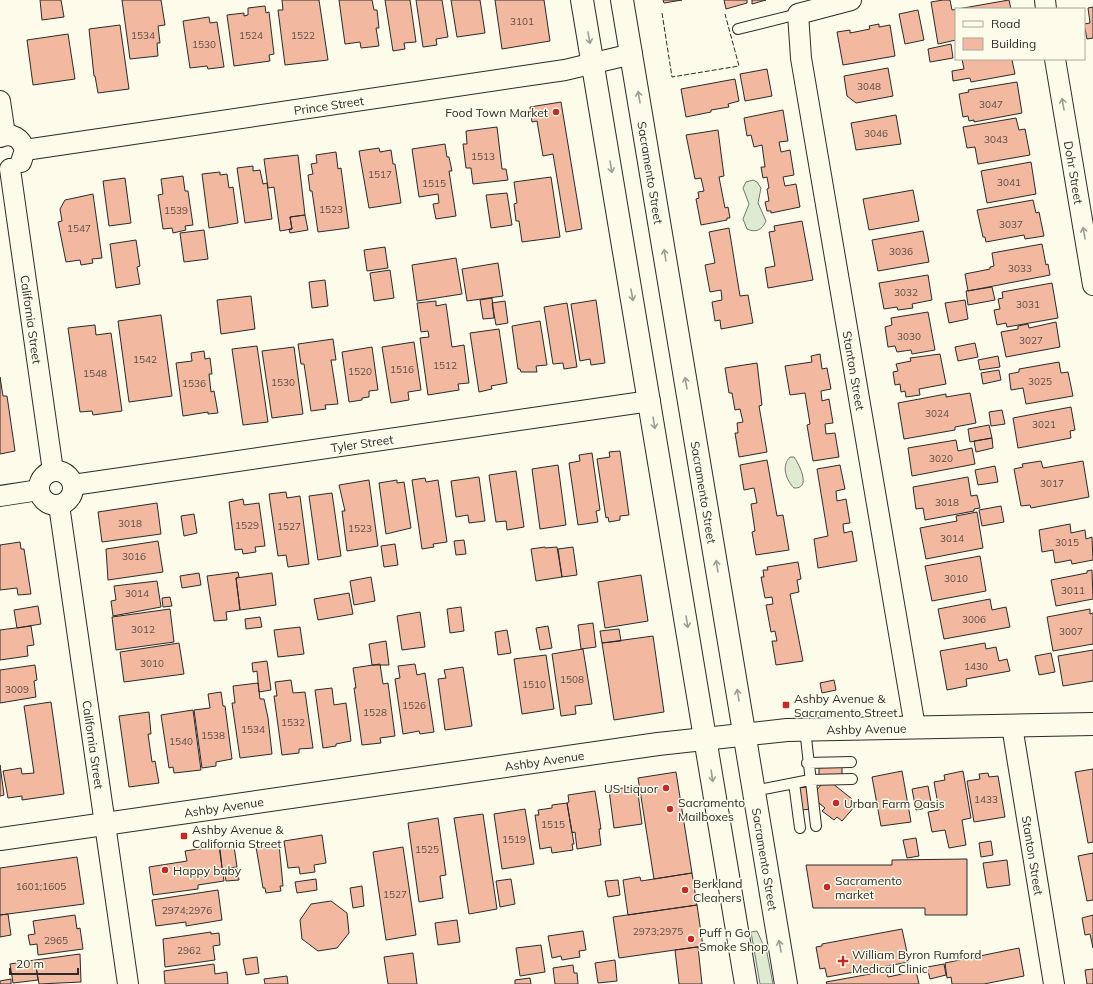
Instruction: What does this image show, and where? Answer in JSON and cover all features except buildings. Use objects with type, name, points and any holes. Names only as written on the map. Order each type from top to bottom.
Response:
[{"type":"street","points":[[582,0],[746,984]]},
{"type":"street","name":"Sacramento Street","points":[[622,0],[786,984]]},
{"type":"street","points":[[798,14],[851,0]]},
{"type":"street","name":"Stanton Street","points":[[798,14],[802,58],[915,727]]},
{"type":"street","name":"Prince Street","points":[[25,150],[565,70],[632,54]]},
{"type":"street","name":"Dohr Street","points":[[1055,60],[1093,285]]},
{"type":"street","points":[[0,101],[2,136],[16,137],[23,144],[25,150],[20,164],[5,168]]},
{"type":"street","name":"California Street","points":[[5,168],[53,471]]},
{"type":"street","name":"Tyler Street","points":[[73,485],[650,401]]},
{"type":"street","points":[[53,471],[64,472],[69,475],[73,485],[72,496],[64,503],[58,505],[48,503],[41,496],[39,490],[40,480],[44,475],[53,471]]},
{"type":"street","points":[[0,496],[39,490]]},
{"type":"street","name":"California Street","points":[[58,505],[128,984]]},
{"type":"street","name":"Ashby Avenue","points":[[0,839],[744,733],[805,729],[1093,724]]},
{"type":"street","name":"Stanton Street","points":[[1012,726],[1054,984]]},
{"type":"lane","points":[[738,29],[798,14]]},
{"type":"lane","points":[[805,729],[807,763],[816,826]]},
{"type":"lane","points":[[807,763],[851,762]]},
{"type":"lane","points":[[754,791],[810,780],[852,779]]},
{"type":"lane","points":[[794,783],[800,828]]},
{"type":"green space","points":[[753,180],[757,182],[761,188],[758,203],[766,221],[761,229],[756,231],[747,229],[743,219],[749,204],[743,188],[746,182]]},
{"type":"green space","points":[[790,457],[794,457],[803,476],[802,485],[799,487],[794,488],[787,477],[785,469],[787,461]]},
{"type":"green space","points":[[757,931],[767,953],[773,984],[760,984],[751,932]]},
{"type":"fence","points":[[662,13],[672,77],[739,66],[725,14]]},
{"type":"place","name":"Food Town Market","points":[[556,112]]},
{"type":"place","name":"Ashby Avenue & Sacramento Street","points":[[786,705]]},
{"type":"place","name":"US Liquor","points":[[666,788]]},
{"type":"place","name":"Urban Farm Oasis","points":[[836,803]]},
{"type":"place","name":"Sacramento Mailboxes","points":[[670,809]]},
{"type":"place","name":"Ashby Avenue & California Street","points":[[184,836]]},
{"type":"place","name":"Happy baby","points":[[165,870]]},
{"type":"place","name":"Sacramento market","points":[[827,887]]},
{"type":"place","name":"Berkland Cleaners","points":[[685,890]]},
{"type":"place","name":"Puff n Go Smoke Shop","points":[[691,939]]},
{"type":"place","name":"William Byron Rumford Medical Clinic","points":[[843,961]]}]
